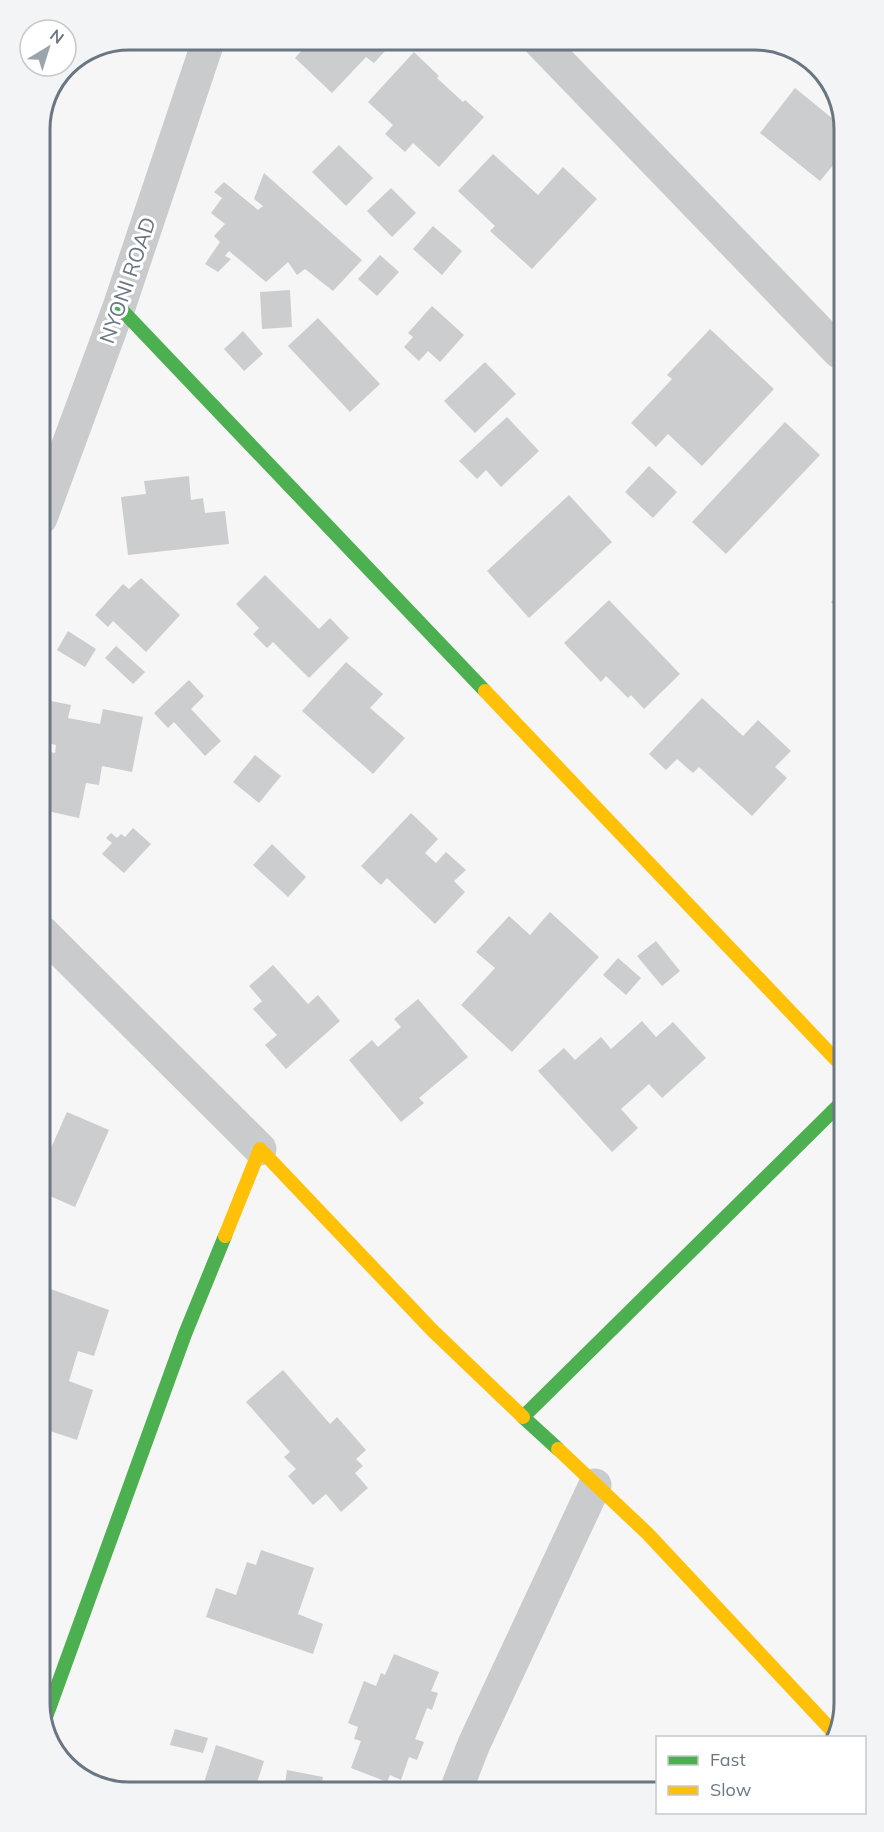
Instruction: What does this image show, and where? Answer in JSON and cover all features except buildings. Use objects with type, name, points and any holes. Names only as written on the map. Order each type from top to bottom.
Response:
[{"type":"street","name":"NYONI ROAD","points":[[50,494],[119,307],[205,50]]},
{"type":"street","points":[[548,50],[834,347]]},
{"type":"street","points":[[119,307],[834,1058]]},
{"type":"street","points":[[50,940],[260,1149],[432,1330],[648,1534],[830,1729]]},
{"type":"street","points":[[523,1417],[834,1110]]},
{"type":"street","points":[[50,1706],[184,1334],[260,1149]]},
{"type":"street","points":[[459,1782],[474,1744],[595,1485]]},
{"type":"traffic: fast","points":[[119,307],[485,691]]},
{"type":"traffic: fast","points":[[558,1449],[523,1417],[834,1110]]},
{"type":"traffic: fast","points":[[50,1706],[185,1334],[225,1236]]},
{"type":"traffic: slow","points":[[485,691],[834,1058]]},
{"type":"traffic: slow","points":[[225,1236],[260,1149],[432,1330],[523,1417]]},
{"type":"traffic: slow","points":[[558,1449],[648,1534],[830,1729]]}]
